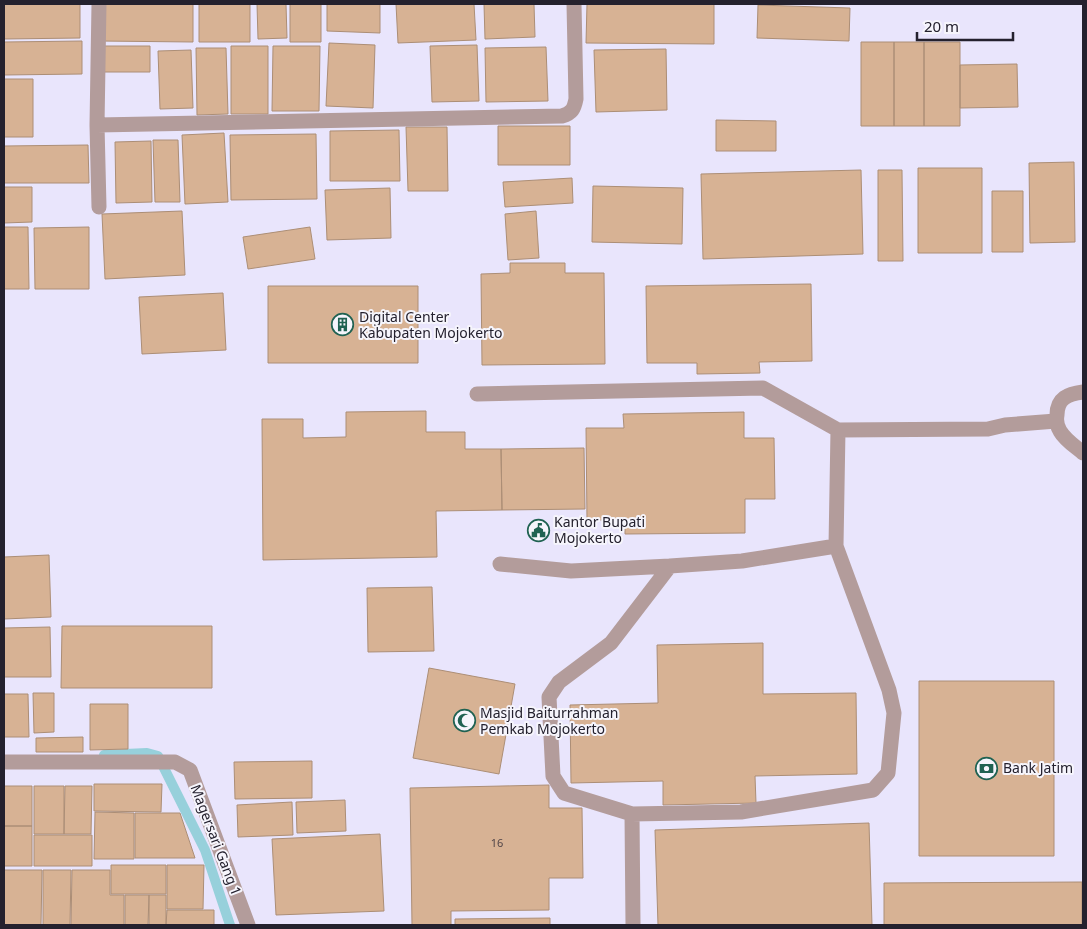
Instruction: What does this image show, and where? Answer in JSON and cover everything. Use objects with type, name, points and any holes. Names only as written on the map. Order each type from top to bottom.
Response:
[{"type":"street","points":[[99,4],[97,125],[99,207]]},
{"type":"street","points":[[97,125],[562,116],[570,114],[576,99],[574,4]]},
{"type":"street","points":[[477,394],[763,388],[838,430],[988,429],[1005,425],[1056,421]]},
{"type":"street","points":[[1083,392],[1070,394],[1060,401],[1057,408],[1056,421],[1060,432],[1083,453]]},
{"type":"street","points":[[670,566],[611,643],[559,682],[549,697],[553,776],[564,793],[632,814],[741,812],[873,790],[888,773],[894,714],[889,690],[836,546],[838,430]]},
{"type":"street","points":[[500,564],[571,571],[670,566],[742,561],[836,546]]},
{"type":"street","name":"Magersari Gang 1","points":[[4,762],[175,762],[190,770],[248,925]]},
{"type":"street","points":[[632,814],[633,925]]},
{"type":"building","points":[[4,4],[80,4],[80,38],[4,39]]},
{"type":"building","points":[[99,4],[193,4],[193,42],[99,41]]},
{"type":"building","points":[[199,4],[250,4],[250,42],[199,42]]},
{"type":"building","points":[[257,4],[286,4],[287,38],[258,39]]},
{"type":"building","points":[[290,4],[321,4],[321,42],[290,42]]},
{"type":"building","points":[[327,4],[380,4],[380,33],[327,31]]},
{"type":"building","points":[[396,4],[474,4],[476,40],[398,43]]},
{"type":"building","points":[[484,4],[534,4],[535,37],[485,39]]},
{"type":"building","points":[[587,4],[714,4],[714,44],[586,43]]},
{"type":"building","points":[[758,5],[850,8],[849,41],[757,38]]},
{"type":"building","points":[[82,41],[82,74],[4,75],[4,42]]},
{"type":"building","points":[[861,42],[894,42],[894,126],[861,126]]},
{"type":"building","points":[[894,42],[924,42],[924,126],[894,126]]},
{"type":"building","points":[[924,42],[960,42],[960,126],[924,126]]},
{"type":"building","points":[[329,43],[375,45],[373,108],[326,106]]},
{"type":"building","points":[[477,45],[479,101],[432,102],[430,46]]},
{"type":"building","points":[[103,46],[150,46],[150,72],[103,72]]},
{"type":"building","points":[[231,46],[268,46],[268,114],[231,114]]},
{"type":"building","points":[[273,46],[320,46],[319,111],[272,111]]},
{"type":"building","points":[[546,47],[548,101],[486,102],[485,48]]},
{"type":"building","points":[[196,48],[226,48],[228,114],[197,115]]},
{"type":"building","points":[[666,49],[667,110],[596,112],[594,50]]},
{"type":"building","points":[[191,50],[193,108],[160,109],[158,51]]},
{"type":"building","points":[[1017,64],[1018,107],[960,108],[960,65]]},
{"type":"building","points":[[4,79],[33,79],[33,137],[4,137]]},
{"type":"building","points":[[716,120],[776,121],[776,151],[716,151]]},
{"type":"building","points":[[498,126],[570,126],[570,165],[498,165]]},
{"type":"building","points":[[406,127],[447,127],[448,191],[408,191]]},
{"type":"building","points":[[399,130],[400,181],[330,181],[330,131]]},
{"type":"building","points":[[224,133],[228,202],[185,204],[182,135]]},
{"type":"building","points":[[316,134],[317,199],[231,200],[230,135]]},
{"type":"building","points":[[153,140],[178,140],[180,202],[155,202]]},
{"type":"building","points":[[151,141],[152,202],[116,203],[115,142]]},
{"type":"building","points":[[88,145],[89,183],[4,183],[4,146]]},
{"type":"building","points":[[1074,162],[1075,242],[1030,243],[1029,163]]},
{"type":"building","points":[[918,168],[982,168],[982,253],[918,253]]},
{"type":"building","points":[[861,170],[863,254],[703,259],[701,174]]},
{"type":"building","points":[[878,170],[902,170],[903,261],[878,261]]},
{"type":"building","points":[[572,178],[573,203],[505,207],[503,182]]},
{"type":"building","points":[[593,186],[683,188],[682,244],[592,242]]},
{"type":"building","points":[[4,187],[32,187],[32,222],[4,223]]},
{"type":"building","points":[[390,188],[391,238],[327,240],[325,190]]},
{"type":"building","points":[[992,191],[1023,191],[1023,252],[992,252]]},
{"type":"building","points":[[182,211],[185,275],[105,279],[102,214]]},
{"type":"building","points":[[536,211],[539,258],[508,260],[505,214]]},
{"type":"building","points":[[4,227],[28,227],[29,289],[4,289]]},
{"type":"building","points":[[89,227],[89,289],[35,289],[34,228]]},
{"type":"building","points":[[310,227],[315,259],[248,269],[243,237]]},
{"type":"building","points":[[510,263],[565,263],[565,273],[604,273],[605,364],[482,365],[481,274],[510,273]]},
{"type":"building","points":[[811,284],[812,361],[759,362],[760,373],[697,374],[697,363],[647,363],[646,286]]},
{"type":"building","name":"Digital Center Kabupaten Mojokerto","points":[[268,286],[418,286],[418,363],[268,363]]},
{"type":"building","points":[[223,293],[226,350],[142,354],[139,297]]},
{"type":"building","points":[[426,411],[426,432],[465,432],[465,449],[501,449],[502,510],[436,511],[437,557],[263,560],[262,419],[303,419],[303,438],[346,437],[346,412]]},
{"type":"building","points":[[744,412],[744,438],[774,438],[775,499],[745,499],[745,533],[625,534],[625,520],[587,520],[586,428],[624,428],[623,414]]},
{"type":"building","points":[[584,448],[585,509],[502,510],[501,449]]},
{"type":"building","points":[[49,555],[51,617],[4,619],[4,557]]},
{"type":"building","points":[[432,587],[434,651],[368,652],[367,588]]},
{"type":"building","points":[[62,626],[212,626],[212,688],[61,688]]},
{"type":"building","points":[[50,627],[51,677],[4,677],[4,628]]},
{"type":"building","points":[[763,643],[763,694],[856,693],[857,774],[755,776],[756,803],[663,805],[663,781],[571,783],[570,705],[658,703],[657,645]]},
{"type":"building","name":"Masjid Baiturrahman Pemkab Mojokerto","points":[[429,668],[515,684],[499,774],[413,758]]},
{"type":"building","name":"Bank Jatim","points":[[919,681],[1054,681],[1054,856],[919,856]]},
{"type":"building","points":[[33,693],[54,693],[54,732],[34,733]]},
{"type":"building","points":[[4,694],[28,694],[29,737],[4,737]]},
{"type":"building","points":[[90,704],[128,704],[128,749],[90,750]]},
{"type":"building","points":[[83,737],[83,752],[36,752],[36,738]]},
{"type":"building","points":[[312,761],[312,798],[235,799],[234,762]]},
{"type":"building","points":[[94,784],[162,784],[161,812],[94,811]]},
{"type":"building","points":[[549,785],[549,808],[582,808],[583,878],[549,878],[549,910],[451,911],[451,925],[412,925],[410,788]]},
{"type":"building","points":[[4,786],[32,786],[32,826],[4,826]]},
{"type":"building","points":[[34,786],[64,786],[64,834],[34,834]]},
{"type":"building","points":[[65,786],[92,786],[91,834],[64,834]]},
{"type":"building","points":[[345,800],[346,831],[297,833],[296,802]]},
{"type":"building","points":[[292,802],[293,835],[238,837],[237,805]]},
{"type":"building","points":[[95,812],[134,813],[134,859],[94,859]]},
{"type":"building","points":[[135,813],[180,813],[195,858],[135,858]]},
{"type":"building","points":[[869,823],[872,925],[658,925],[655,830]]},
{"type":"building","points":[[4,826],[32,826],[32,866],[4,866]]},
{"type":"building","points":[[380,834],[384,911],[276,915],[272,839]]},
{"type":"building","points":[[34,835],[92,835],[92,866],[34,866]]},
{"type":"building","points":[[111,865],[166,865],[166,894],[111,894]]},
{"type":"building","points":[[167,865],[204,865],[203,909],[167,909]]},
{"type":"building","points":[[4,870],[42,870],[41,925],[4,925]]},
{"type":"building","points":[[43,870],[71,870],[70,925],[43,925]]},
{"type":"building","points":[[72,870],[110,870],[110,895],[124,895],[124,925],[71,925]]},
{"type":"building","points":[[1082,882],[1082,925],[884,925],[884,883]]},
{"type":"building","points":[[125,895],[149,895],[148,925],[125,925]]},
{"type":"building","points":[[149,895],[166,895],[166,925],[149,925]]},
{"type":"building","points":[[167,910],[214,910],[214,925],[166,925]]},
{"type":"building","points":[[550,918],[550,925],[455,925],[455,919]]},
{"type":"waterway","points":[[104,755],[147,753],[158,756],[205,850],[230,925]]},
{"type":"place","name":"Digital Center Kabupaten Mojokerto","points":[[343,325]]},
{"type":"place","name":"Kantor Bupati Mojokerto","points":[[538,530]]},
{"type":"place","name":"Masjid Baiturrahman Pemkab Mojokerto","points":[[464,721]]},
{"type":"place","name":"Bank Jatim","points":[[987,768]]}]
